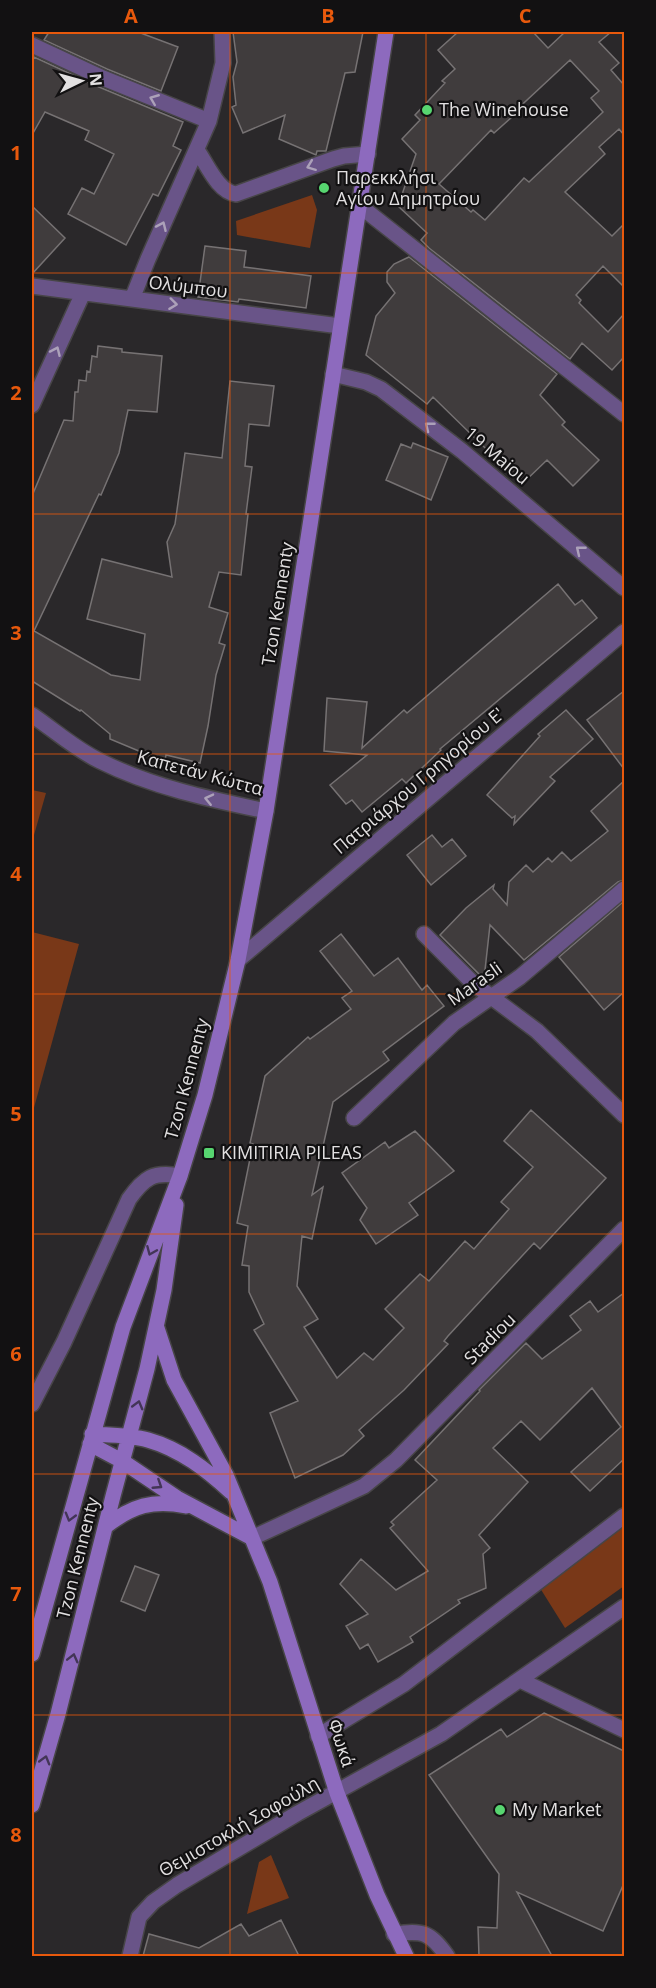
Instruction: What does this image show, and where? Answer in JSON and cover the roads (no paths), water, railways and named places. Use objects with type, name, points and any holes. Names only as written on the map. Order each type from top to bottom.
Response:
[{"type":"main road","name":"Tzon Kennenty","points":[[32,1654],[123,1327],[180,1176],[205,1095],[238,960],[266,811],[386,32]]},
{"type":"main road","name":"Tzon Kennenty","points":[[32,1805],[58,1714],[157,1328],[180,1176]]},
{"type":"main road","points":[[157,1328],[177,1386],[219,1462],[233,1494]]},
{"type":"main road","name":"Φωκά","points":[[91,1439],[129,1437],[147,1440],[178,1452],[211,1474],[233,1494],[279,1606],[337,1793],[377,1895],[406,1956]]},
{"type":"main road","points":[[91,1439],[177,1498],[252,1538]]},
{"type":"main road","points":[[106,1526],[142,1505],[176,1504],[198,1509]]},
{"type":"street","points":[[132,299],[208,121],[223,63],[222,32]]},
{"type":"street","points":[[32,45],[102,78],[208,121]]},
{"type":"street","points":[[197,150],[223,189],[236,194],[333,159],[368,154]]},
{"type":"street","points":[[360,206],[624,414]]},
{"type":"street","name":"Ολύμπου","points":[[32,286],[340,326]]},
{"type":"street","points":[[32,405],[83,293]]},
{"type":"street","name":"19 Maiou","points":[[333,374],[366,382],[381,389],[462,451],[624,588]]},
{"type":"street","name":"Πατριάρχου Γρηγορίου Ε'","points":[[238,960],[624,632]]},
{"type":"street","name":"Καπετάν Κώττα","points":[[32,715],[86,753],[134,777],[201,797],[266,811]]},
{"type":"street","name":"Marasli","points":[[354,1118],[454,1023],[520,977],[624,889]]},
{"type":"street","points":[[424,934],[470,981],[537,1031],[624,1115]]},
{"type":"street","points":[[32,1404],[64,1342],[129,1199],[141,1183],[153,1176],[167,1174],[180,1176]]},
{"type":"street","name":"Stadiou","points":[[252,1538],[364,1486],[381,1472],[420,1437],[624,1229]]},
{"type":"street","points":[[318,1736],[404,1684],[624,1516]]},
{"type":"street","name":"Θεμιστοκλή Σοφούλη","points":[[130,1956],[140,1917],[153,1902],[210,1865],[441,1734],[624,1607]]},
{"type":"street","points":[[520,1680],[624,1730]]},
{"type":"street","points":[[394,1934],[414,1931],[428,1935],[447,1956]]},
{"type":"place","name":"The Winehouse","points":[[427,110]]},
{"type":"place","name":"Παρεκκλήσι Αγίου Δημητρίου","points":[[324,188]]},
{"type":"place","name":"KIMITIRIA PILEAS","points":[[209,1153]]},
{"type":"place","name":"My Market","points":[[500,1810]]}]
